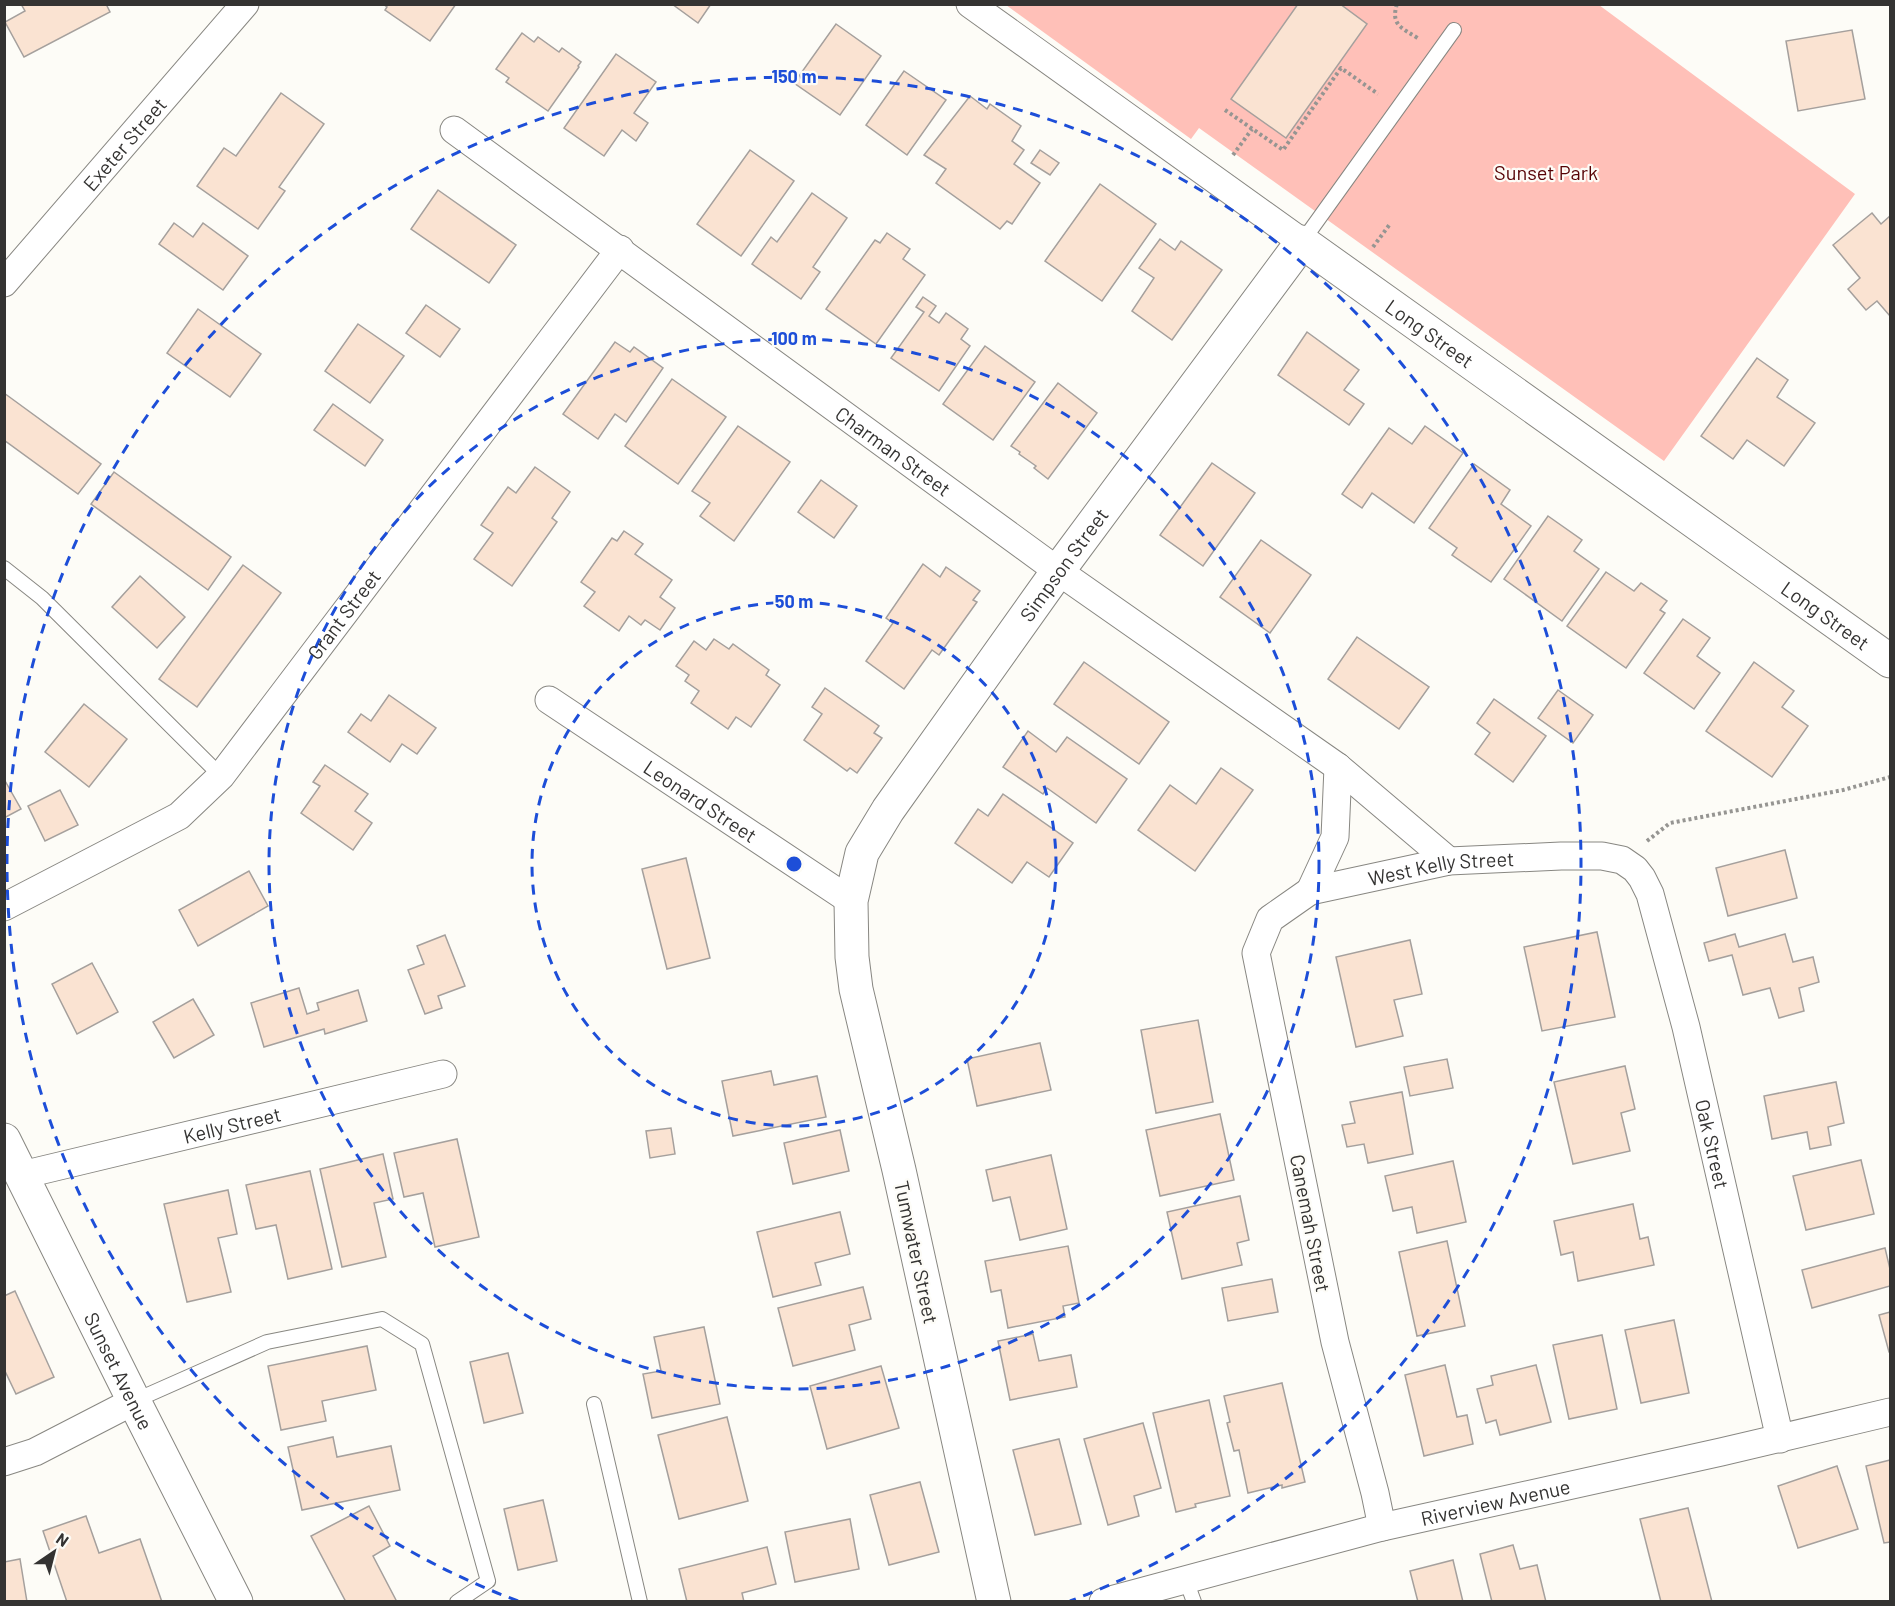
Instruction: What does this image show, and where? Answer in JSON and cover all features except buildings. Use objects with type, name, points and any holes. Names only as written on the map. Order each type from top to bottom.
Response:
[{"type":"street","name":"Exeter Street","points":[[4,283],[245,4]]},
{"type":"street","name":"Long Street","points":[[970,4],[1890,660]]},
{"type":"street","name":"Charman Street","points":[[454,130],[1058,571],[1338,767],[1449,861]]},
{"type":"street","name":"Simpson Street","points":[[851,901],[862,853],[888,810],[1058,571],[1302,242]]},
{"type":"street","name":"Grant Street","points":[[4,907],[179,816],[221,776],[620,249]]},
{"type":"street","name":"Leonard Street","points":[[549,700],[851,901]]},
{"type":"street","points":[[1310,891],[1335,837],[1338,767]]},
{"type":"street","name":"West Kelly Street","points":[[1270,919],[1310,891],[1449,861],[1561,856],[1602,856],[1622,860]]},
{"type":"street","name":"Oak Street","points":[[1622,860],[1635,869],[1642,878],[1653,905],[1686,1027],[1780,1439]]},
{"type":"street","name":"Tumwater Street","points":[[851,901],[852,957],[856,989],[899,1170],[994,1602]]},
{"type":"street","name":"Canemah Street","points":[[1270,919],[1256,953],[1335,1342],[1382,1527]]},
{"type":"street","name":"Kelly Street","points":[[22,1175],[443,1074]]},
{"type":"street","name":"Sunset Avenue","points":[[4,1140],[236,1602]]},
{"type":"street","points":[[4,1462],[35,1452],[134,1401]]},
{"type":"street","name":"Riverview Avenue","points":[[1103,1602],[1190,1591],[1382,1527],[1780,1439],[1890,1412]]},
{"type":"lane","points":[[1302,242],[1454,30]]},
{"type":"lane","points":[[4,568],[42,598],[221,776]]},
{"type":"lane","points":[[134,1401],[267,1342],[382,1319],[422,1344],[488,1581],[457,1602]]},
{"type":"lane","points":[[594,1404],[640,1602]]},
{"type":"path","points":[[1397,4],[1394,15],[1397,24],[1421,40]]},
{"type":"path","points":[[1225,110],[1282,150],[1341,68],[1398,108]]},
{"type":"path","points":[[1233,155],[1252,129]]},
{"type":"path","points":[[1373,247],[1390,225]]},
{"type":"path","points":[[1654,836],[1670,824],[1843,790],[1890,777]]},
{"type":"green space","name":"Sunset Park","points":[[1006,5],[1599,5],[1855,194],[1664,461],[1199,128],[1191,139]]}]
